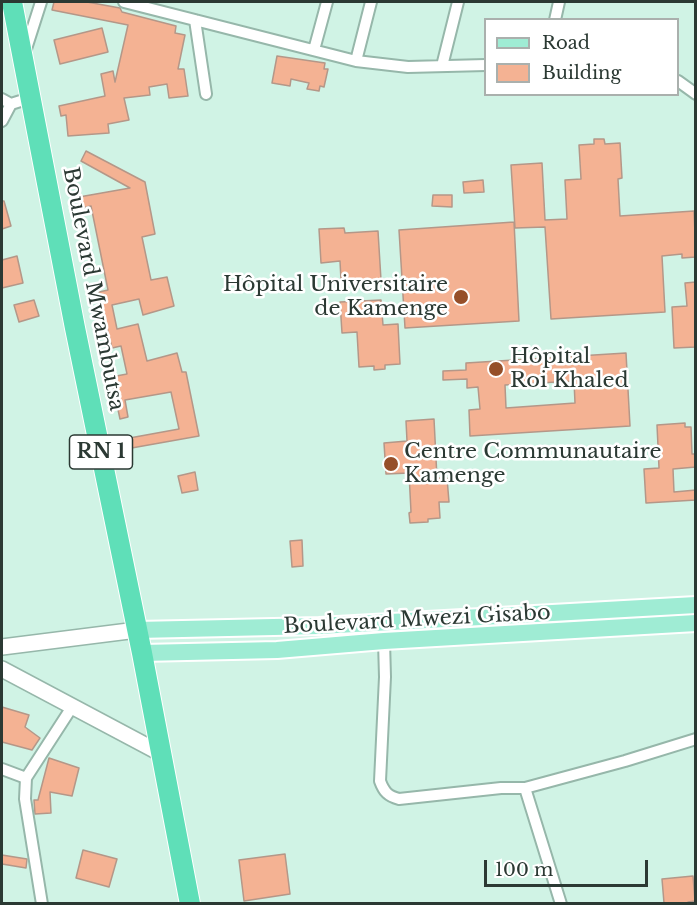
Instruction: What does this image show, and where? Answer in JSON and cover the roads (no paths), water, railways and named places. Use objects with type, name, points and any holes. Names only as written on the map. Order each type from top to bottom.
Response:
[{"type":"highway","name":"Boulevard Mwambutsa","points":[[12,2],[190,903]]},
{"type":"main road","name":"Boulevard Mwezi Gisabo","points":[[137,630],[319,626],[696,605]]},
{"type":"main road","points":[[591,611],[593,630]]},
{"type":"main road","name":"Boulevard Mwezi Gisabo","points":[[142,653],[277,650],[384,641],[696,623]]},
{"type":"street","points":[[23,58],[41,2]]},
{"type":"street","points":[[124,2],[356,61],[408,67],[484,65]]},
{"type":"street","points":[[314,50],[327,2]]},
{"type":"street","points":[[356,61],[371,2]]},
{"type":"street","points":[[442,66],[458,2]]},
{"type":"street","points":[[555,18],[559,2]]},
{"type":"street","points":[[195,20],[206,94]]},
{"type":"street","points":[[679,83],[696,94]]},
{"type":"street","points":[[2,121],[6,102],[30,98]]},
{"type":"street","points":[[2,647],[137,630]]},
{"type":"street","points":[[384,641],[385,676],[380,781],[383,790],[399,799],[501,788],[525,788],[696,739]]},
{"type":"street","points":[[2,669],[160,753]]},
{"type":"street","points":[[42,903],[25,799],[26,778],[72,707]]},
{"type":"street","points":[[2,769],[26,778]]},
{"type":"street","points":[[525,788],[561,903]]},
{"type":"place","name":"Hôpital Universitaire de Kamenge","points":[[461,297]]},
{"type":"place","name":"Hôpital Roi Khaled","points":[[496,369]]},
{"type":"place","name":"Centre Communautaire Kamenge","points":[[391,464]]}]
